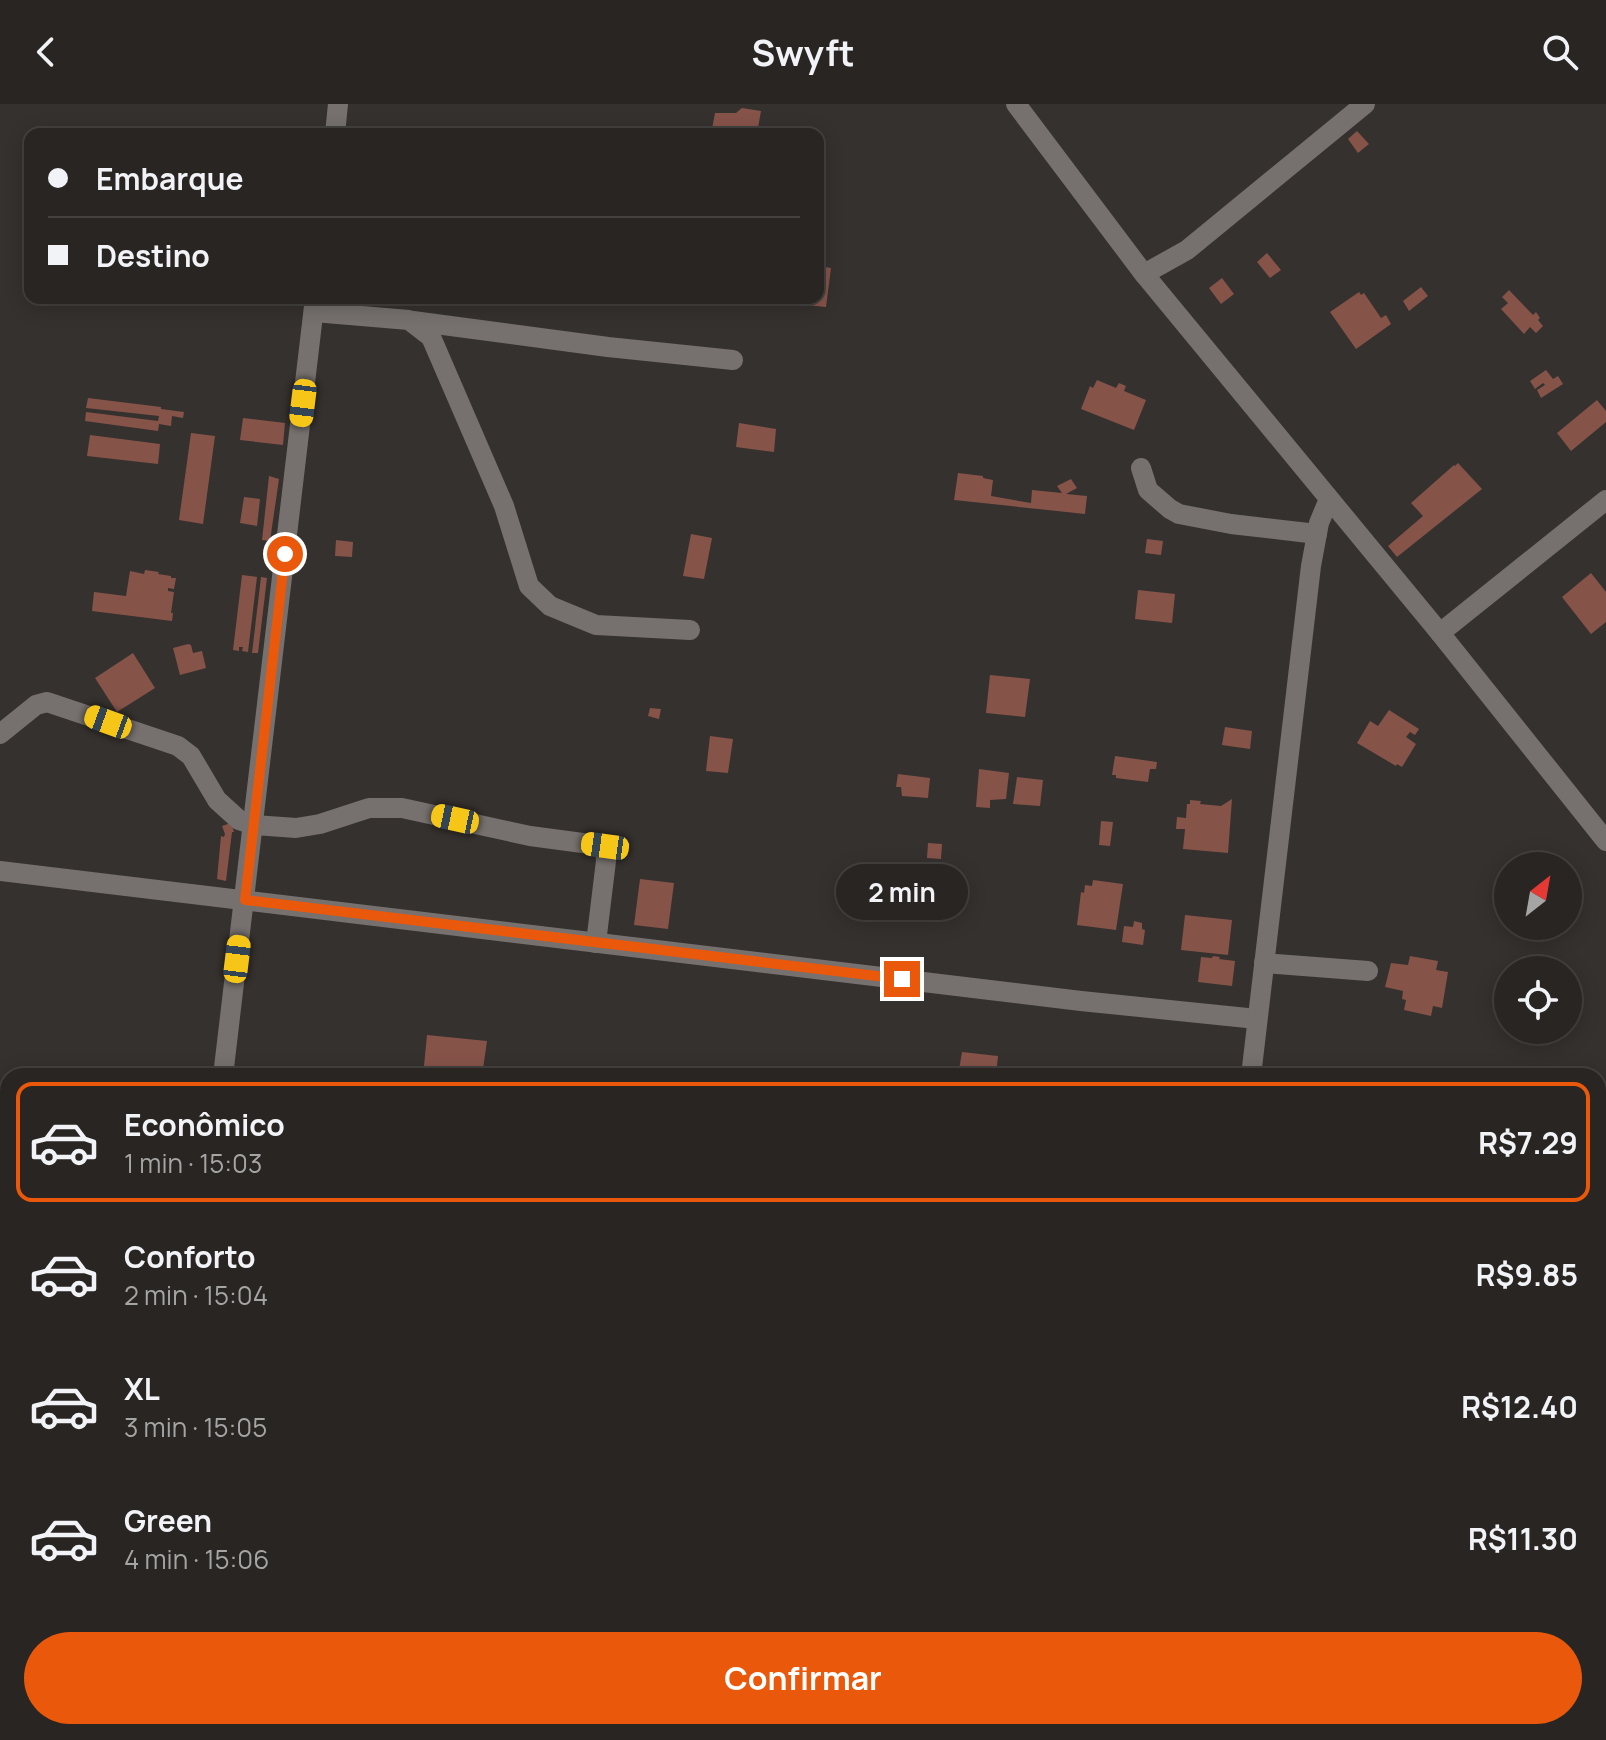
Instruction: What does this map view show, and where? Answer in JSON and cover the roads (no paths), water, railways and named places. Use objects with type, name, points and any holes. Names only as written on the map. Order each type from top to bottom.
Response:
[{"type":"street","points":[[336,128],[338,104]]},
{"type":"street","points":[[1016,104],[1144,274],[1440,633],[1606,841]]},
{"type":"street","points":[[1144,274],[1187,250],[1365,104]]},
{"type":"street","points":[[224,1068],[315,305],[608,347],[733,360]]},
{"type":"street","points":[[409,320],[431,337],[440,355],[504,506],[529,586],[550,606],[596,625],[690,630]]},
{"type":"street","points":[[1141,468],[1148,490],[1179,514],[1231,524],[1317,534]]},
{"type":"street","points":[[1252,1068],[1309,582],[1317,534],[1329,499]]},
{"type":"street","points":[[1440,633],[1606,500]]},
{"type":"street","points":[[0,734],[36,705],[47,702],[178,746],[191,756],[217,800],[239,820],[254,825],[296,828],[320,824],[369,808],[402,808],[530,836],[605,846],[596,943]]},
{"type":"street","points":[[0,871],[1081,1001],[1257,1019]]},
{"type":"street","points":[[1264,963],[1368,971]]}]
